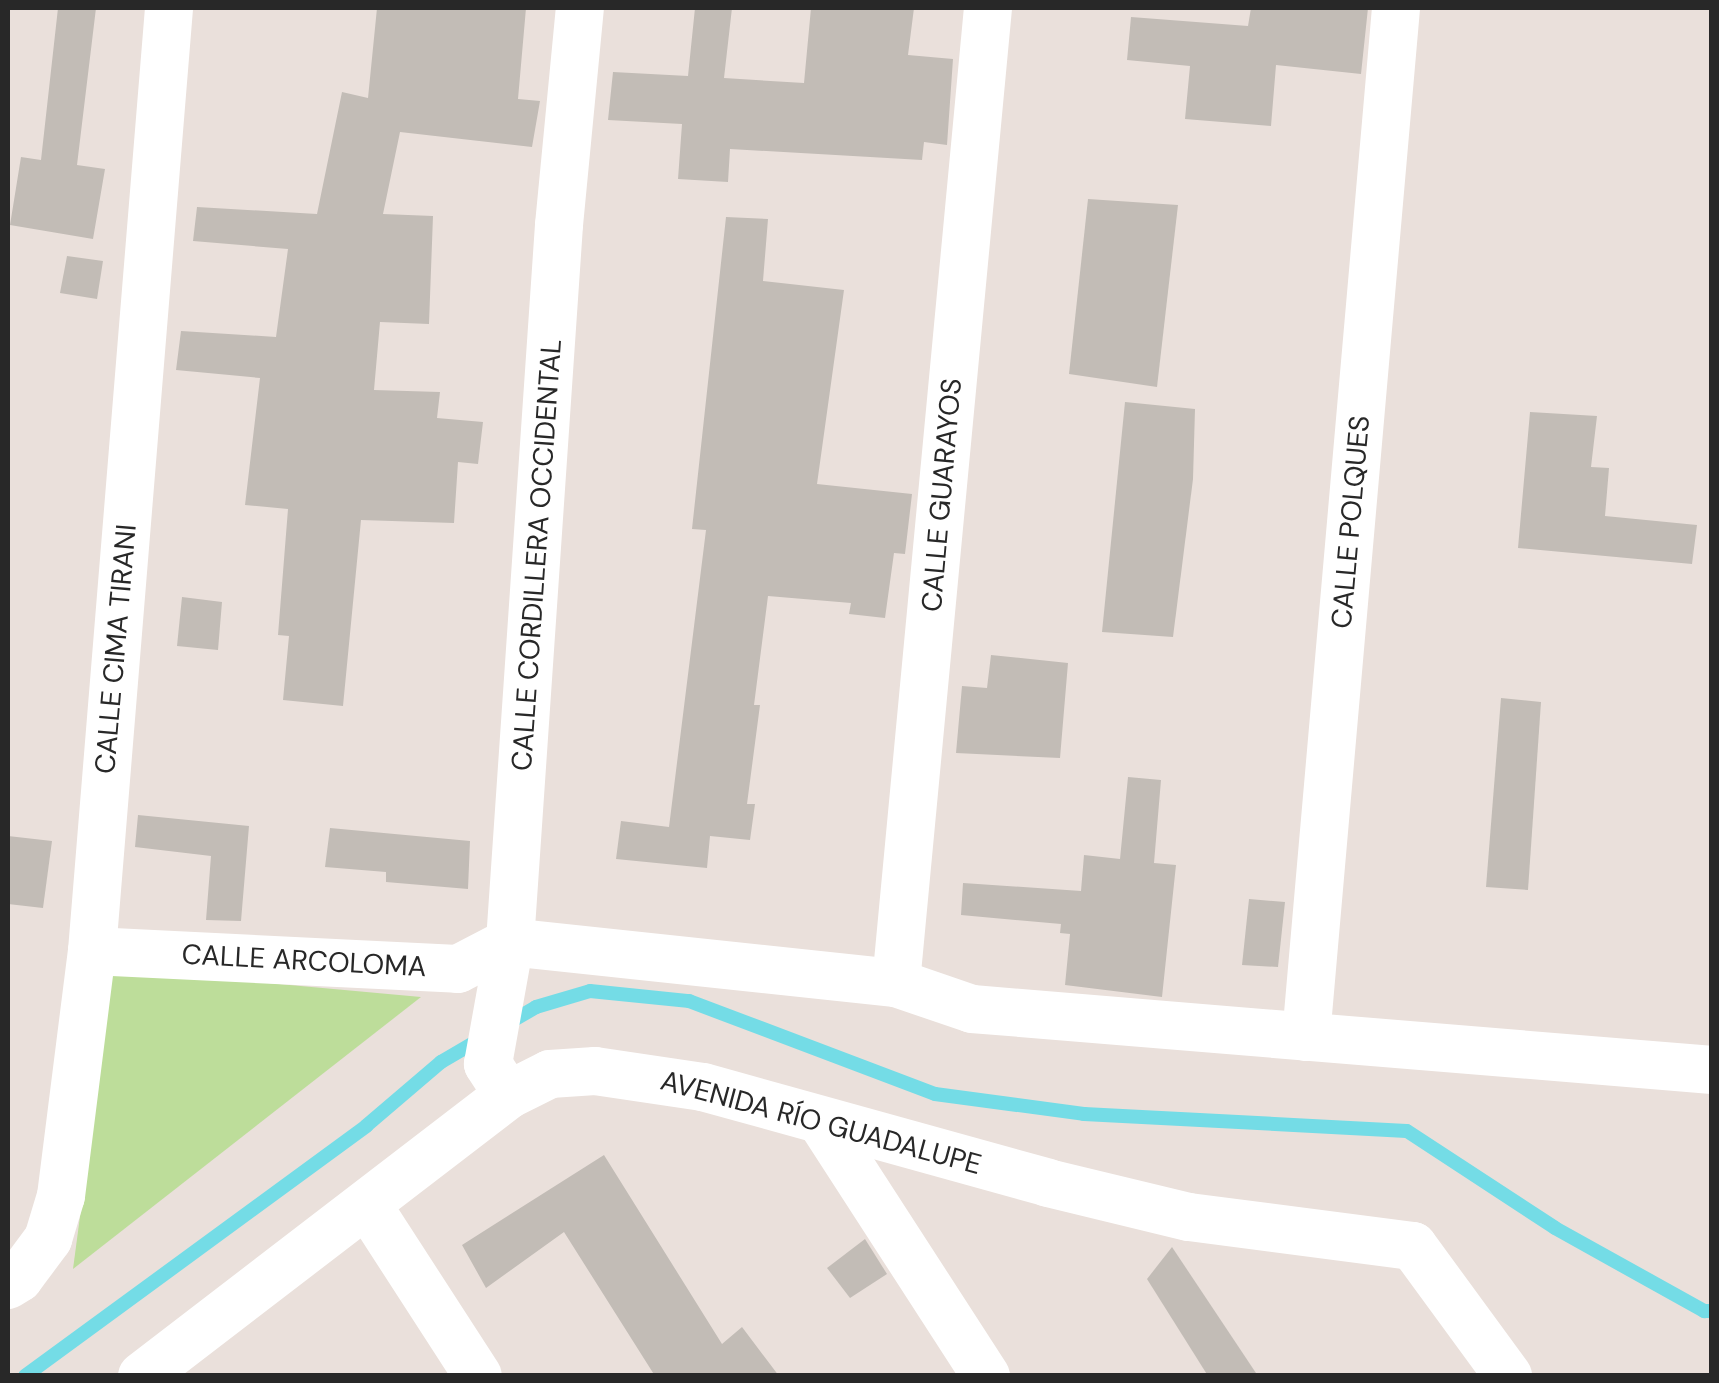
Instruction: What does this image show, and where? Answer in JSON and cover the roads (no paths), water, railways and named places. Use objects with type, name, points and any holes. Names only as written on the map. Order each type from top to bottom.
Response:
[{"type":"street","name":"CALLE CIMA TIRANI","points":[[13,1281],[48,1239],[61,1196],[92,951],[169,8]]},
{"type":"street","name":"CALLE CORDILLERA OCCIDENTAL","points":[[498,1080],[498,1003],[510,942],[558,245],[580,8]]},
{"type":"street","name":"CALLE GUARAYOS","points":[[896,983],[988,8]]},
{"type":"street","name":"CALLE POLQUES","points":[[1306,1037],[1396,8]]},
{"type":"street","name":"CALLE ARCOLOMA","points":[[92,951],[458,969],[510,942]]},
{"type":"street","points":[[510,942],[896,983],[972,1009],[1712,1070]]},
{"type":"street","name":"AVENIDA RÍO GUADALUPE","points":[[142,1376],[368,1206],[498,1080],[550,1074],[635,1074],[703,1088],[1190,1218],[1413,1246],[1508,1376]]},
{"type":"street","points":[[822,1121],[986,1376]]},
{"type":"street","points":[[368,1206],[478,1376]]},
{"type":"waterway","points":[[505,1025],[536,1007],[590,991],[689,1001],[935,1094],[1084,1114],[1407,1131],[1555,1228],[1704,1311],[1712,1311]]},
{"type":"waterway","points":[[25,1376],[366,1126],[441,1062],[482,1038]]}]
